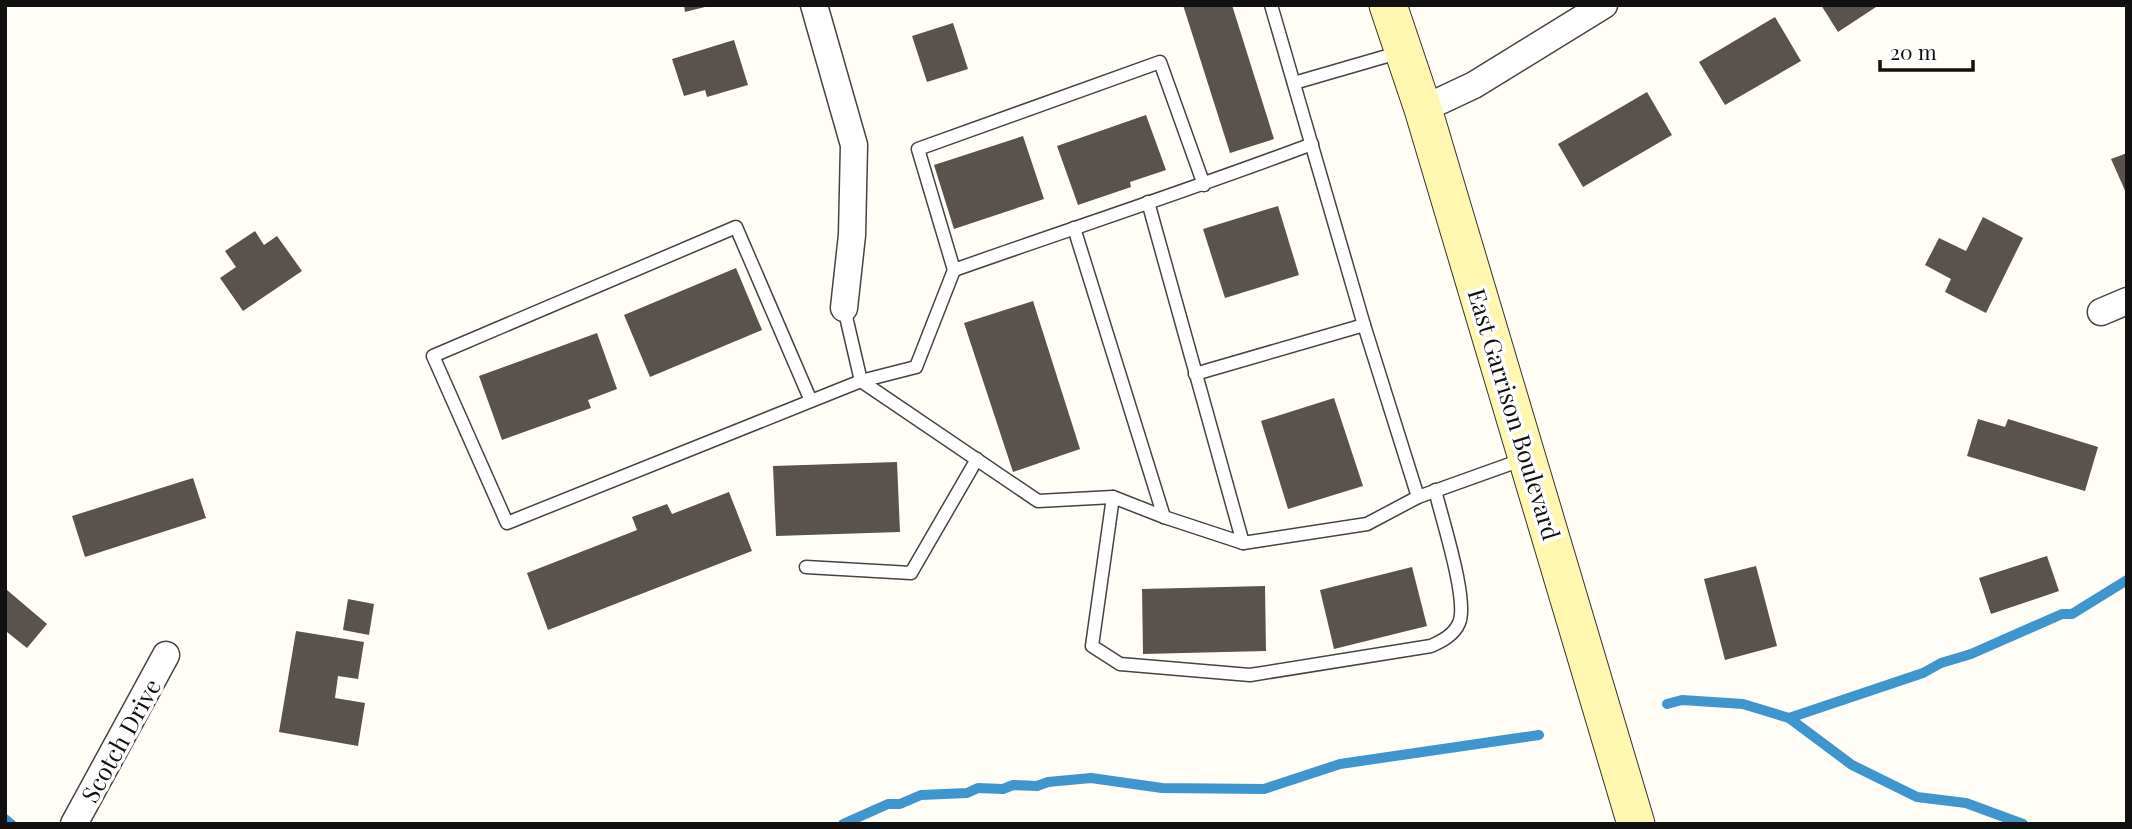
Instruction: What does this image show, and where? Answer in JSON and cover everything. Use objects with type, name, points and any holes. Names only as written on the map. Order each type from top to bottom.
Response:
[{"type":"main road","name":"East Garrison Boulevard","points":[[1388,5],[1423,109],[1636,824]]},
{"type":"street","points":[[814,5],[854,145],[852,235],[844,308]]},
{"type":"street","points":[[1423,109],[1474,85],[1597,7]]},
{"type":"street","points":[[2101,312],[2127,301]]},
{"type":"street","name":"Scotch Drive","points":[[74,824],[166,655]]},
{"type":"lane","points":[[1271,5],[1364,326],[1418,497]]},
{"type":"lane","points":[[1294,83],[1404,51]]},
{"type":"lane","points":[[811,401],[736,227],[433,356],[507,523],[861,381],[916,367],[954,270],[918,149],[1160,62],[1204,185]]},
{"type":"lane","points":[[954,270],[1204,185],[1311,144]]},
{"type":"lane","points":[[1148,202],[1243,543]]},
{"type":"lane","points":[[1074,228],[1164,517]]},
{"type":"lane","points":[[844,308],[861,381],[1038,501],[1112,497],[1243,543],[1367,524],[1418,497],[1528,457]]},
{"type":"lane","points":[[1195,374],[1364,326]]},
{"type":"lane","points":[[806,567],[911,573],[977,459]]},
{"type":"lane","points":[[1112,497],[1092,646],[1120,664],[1250,675],[1431,646],[1447,638],[1460,622],[1462,603],[1435,490]]},
{"type":"building","points":[[684,5],[708,5],[709,6],[685,12]]},
{"type":"building","points":[[1183,5],[1232,5],[1274,139],[1230,153]]},
{"type":"building","points":[[1821,5],[1879,5],[1838,32]]},
{"type":"building","points":[[1775,17],[1801,61],[1725,105],[1699,62]]},
{"type":"building","points":[[953,23],[968,69],[927,82],[912,36]]},
{"type":"building","points":[[734,40],[748,85],[707,97],[705,90],[684,96],[672,59]]},
{"type":"building","points":[[1647,92],[1672,135],[1583,187],[1558,144]]},
{"type":"building","points":[[1146,115],[1166,170],[1130,182],[1131,187],[1078,205],[1057,146]]},
{"type":"building","points":[[1023,136],[1044,199],[954,229],[934,165]]},
{"type":"building","points":[[2127,153],[2127,195],[2111,159]]},
{"type":"building","points":[[1278,206],[1299,275],[1225,298],[1203,229]]},
{"type":"building","points":[[1983,217],[2023,238],[1986,313],[1945,292],[1951,279],[1925,265],[1939,238],[1966,251]]},
{"type":"building","points":[[255,231],[264,245],[277,236],[302,271],[243,311],[220,278],[236,267],[225,251]]},
{"type":"building","points":[[736,268],[762,330],[650,377],[624,315]]},
{"type":"building","points":[[1033,301],[1080,449],[1013,472],[964,323]]},
{"type":"building","points":[[597,333],[617,389],[588,400],[591,408],[502,440],[479,376]]},
{"type":"building","points":[[1334,398],[1363,486],[1288,509],[1261,421]]},
{"type":"building","points":[[1978,419],[2005,427],[2008,419],[2098,447],[2085,491],[1967,456]]},
{"type":"building","points":[[897,462],[900,532],[776,536],[773,466]]},
{"type":"building","points":[[193,478],[206,518],[85,557],[72,516]]},
{"type":"building","points":[[729,492],[752,551],[548,630],[527,573],[637,530],[632,517],[667,504],[672,514]]},
{"type":"building","points":[[2047,556],[2059,591],[1991,614],[1979,578]]},
{"type":"building","points":[[1756,566],[1777,646],[1725,660],[1704,579]]},
{"type":"building","points":[[1412,567],[1427,626],[1334,649],[1320,590]]},
{"type":"building","points":[[1265,586],[1266,651],[1143,654],[1142,589]]},
{"type":"building","points":[[7,590],[47,624],[27,648],[5,633]]},
{"type":"building","points":[[348,599],[374,604],[369,635],[343,630]]},
{"type":"building","points":[[296,631],[364,642],[358,679],[338,676],[335,698],[365,703],[358,746],[279,732]]},
{"type":"waterway","points":[[1789,718],[1923,673],[1941,663],[1971,654],[2062,614],[2072,614],[2127,580]]},
{"type":"waterway","points":[[1667,704],[1682,700],[1743,704],[1789,718],[1852,765],[1917,797],[1966,803],[2023,824]]},
{"type":"waterway","points":[[843,824],[888,804],[900,804],[921,795],[967,793],[978,788],[1037,786],[1048,782],[1091,778],[1162,788],[1264,789],[1340,764],[1539,735]]},
{"type":"waterway","points":[[5,819],[11,824]]}]
